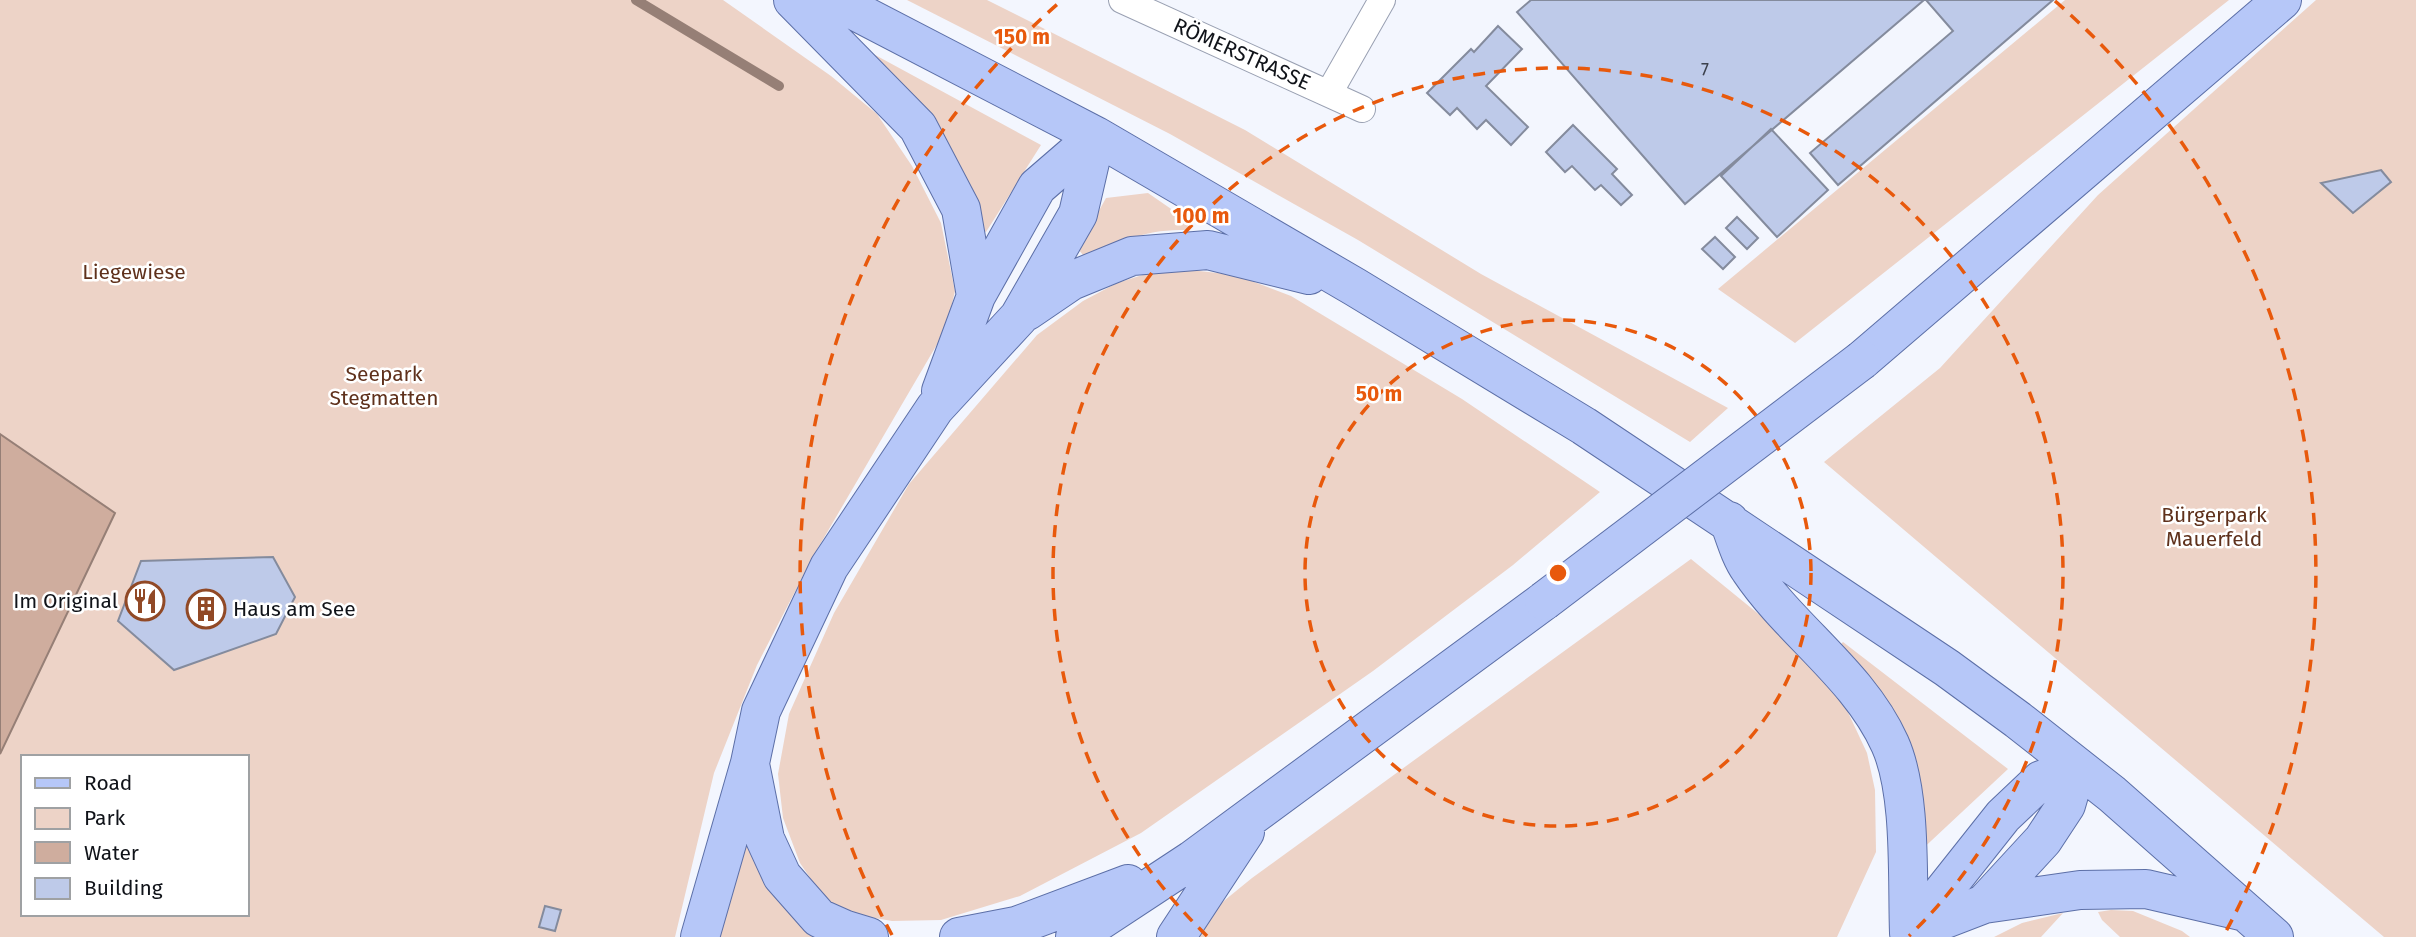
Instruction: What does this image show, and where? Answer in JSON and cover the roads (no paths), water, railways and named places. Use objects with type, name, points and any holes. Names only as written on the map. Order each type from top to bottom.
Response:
[{"type":"main road","points":[[793,0],[918,127],[961,209],[976,296]]},
{"type":"main road","points":[[834,0],[1096,136],[1355,287],[1584,426],[1947,668],[2112,794],[2260,925]]},
{"type":"main road","points":[[1076,937],[1258,813],[1862,360],[2282,0]]},
{"type":"main road","points":[[935,408],[976,296],[1037,187],[1096,136]]},
{"type":"main road","points":[[1019,317],[1078,214],[1096,136]]},
{"type":"main road","points":[[700,937],[750,763],[761,711],[829,567],[935,408],[1019,317],[1071,281],[1132,256],[1208,250],[1355,287]]},
{"type":"main road","points":[[1729,521],[1748,568],[1783,612],[1847,681],[1890,744],[1902,789],[1907,935]]},
{"type":"main road","points":[[750,763],[765,839],[782,876],[819,918],[869,937]]},
{"type":"main road","points":[[1984,904],[2049,831],[2067,805],[2077,767]]},
{"type":"main road","points":[[1907,935],[2003,816],[2040,780],[2077,767]]},
{"type":"main road","points":[[1176,937],[1258,813]]},
{"type":"main road","points":[[959,937],[1016,926],[1192,860]]},
{"type":"main road","points":[[1907,935],[1984,904],[2080,890],[2146,889],[2260,925]]},
{"type":"street","name":"RÖMERSTRASSE","points":[[1122,0],[1362,109]]},
{"type":"street","points":[[1329,93],[1382,0]]},
{"type":"water","points":[[0,434],[115,513],[0,754]]},
{"type":"waterway","points":[[636,0],[779,86]]},
{"type":"place","name":"Im Original","points":[[145,601]]},
{"type":"place","name":"Haus am See","points":[[206,609]]},
{"type":"park label","name":"Liegewiese","points":[[134,272]]},
{"type":"park label","name":"Seepark Stegmatten","points":[[384,386]]},
{"type":"park label","name":"Bürgerpark Mauerfeld","points":[[2214,527]]}]
